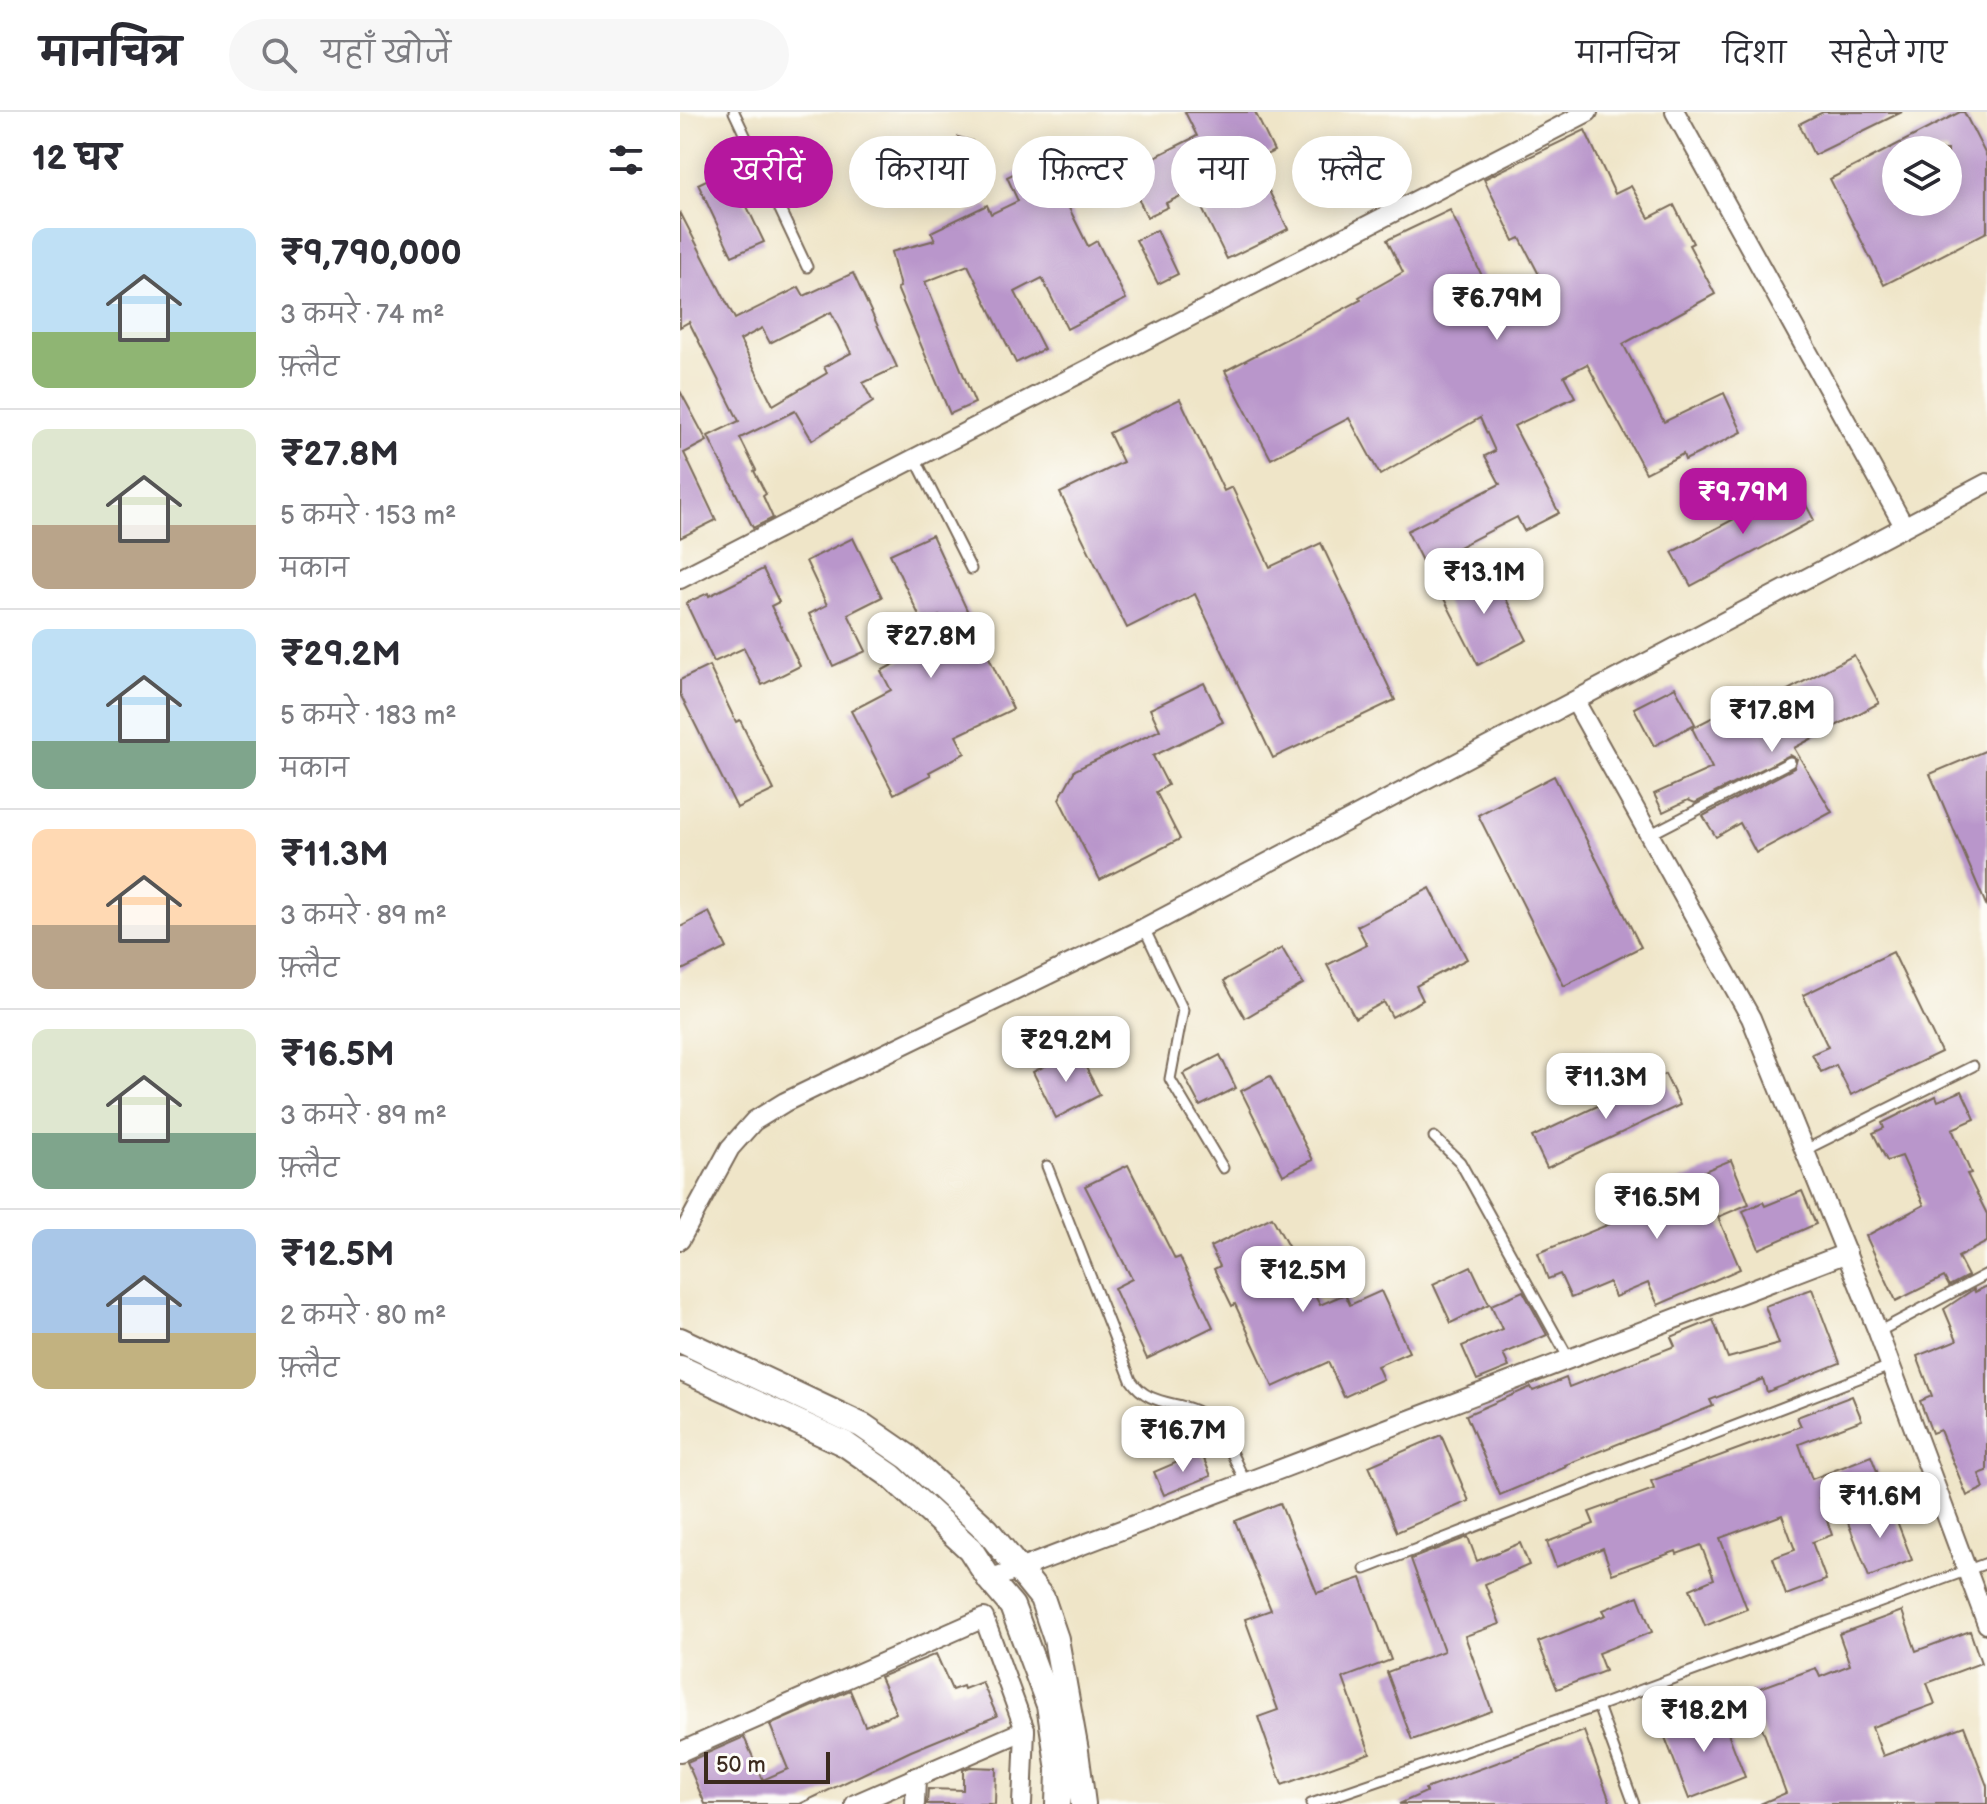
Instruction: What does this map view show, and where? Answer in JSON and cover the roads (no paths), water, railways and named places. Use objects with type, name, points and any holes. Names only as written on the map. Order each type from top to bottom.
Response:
[{"type":"street","points":[[680,579],[1588,112]]},
{"type":"street","points":[[1675,112],[1904,526]]},
{"type":"street","points":[[680,1240],[730,1148],[754,1121],[785,1102],[1144,928],[1987,483]]},
{"type":"street","points":[[1575,701],[1751,1018],[1878,1332],[1987,1624]]},
{"type":"street","points":[[990,1580],[1847,1253]]},
{"type":"street","points":[[680,1340],[863,1426],[908,1457],[987,1530],[1042,1598],[1056,1639],[1083,1804]]},
{"type":"street","points":[[680,1368],[845,1444],[891,1476],[970,1549],[1012,1606],[1049,1705],[1059,1770],[1058,1804]]},
{"type":"street","points":[[680,1752],[984,1618],[1025,1730],[1022,1804]]},
{"type":"street","points":[[855,1804],[1025,1730]]},
{"type":"street","points":[[915,1804],[916,1777]]},
{"type":"lane","points":[[734,112],[807,267]]},
{"type":"lane","points":[[915,458],[971,569]]},
{"type":"lane","points":[[1649,835],[1790,762]]},
{"type":"lane","points":[[1144,928],[1183,1010],[1170,1079],[1223,1168]]},
{"type":"lane","points":[[1805,1150],[1973,1066]]},
{"type":"lane","points":[[1434,1137],[1460,1162],[1569,1359]]},
{"type":"lane","points":[[1047,1166],[1131,1380],[1148,1397],[1206,1416],[1246,1483]]},
{"type":"lane","points":[[1878,1332],[1987,1274]]},
{"type":"lane","points":[[1365,1569],[1890,1366]]},
{"type":"lane","points":[[1311,1804],[1598,1706],[1987,1563]]},
{"type":"lane","points":[[1598,1706],[1634,1804]]}]
